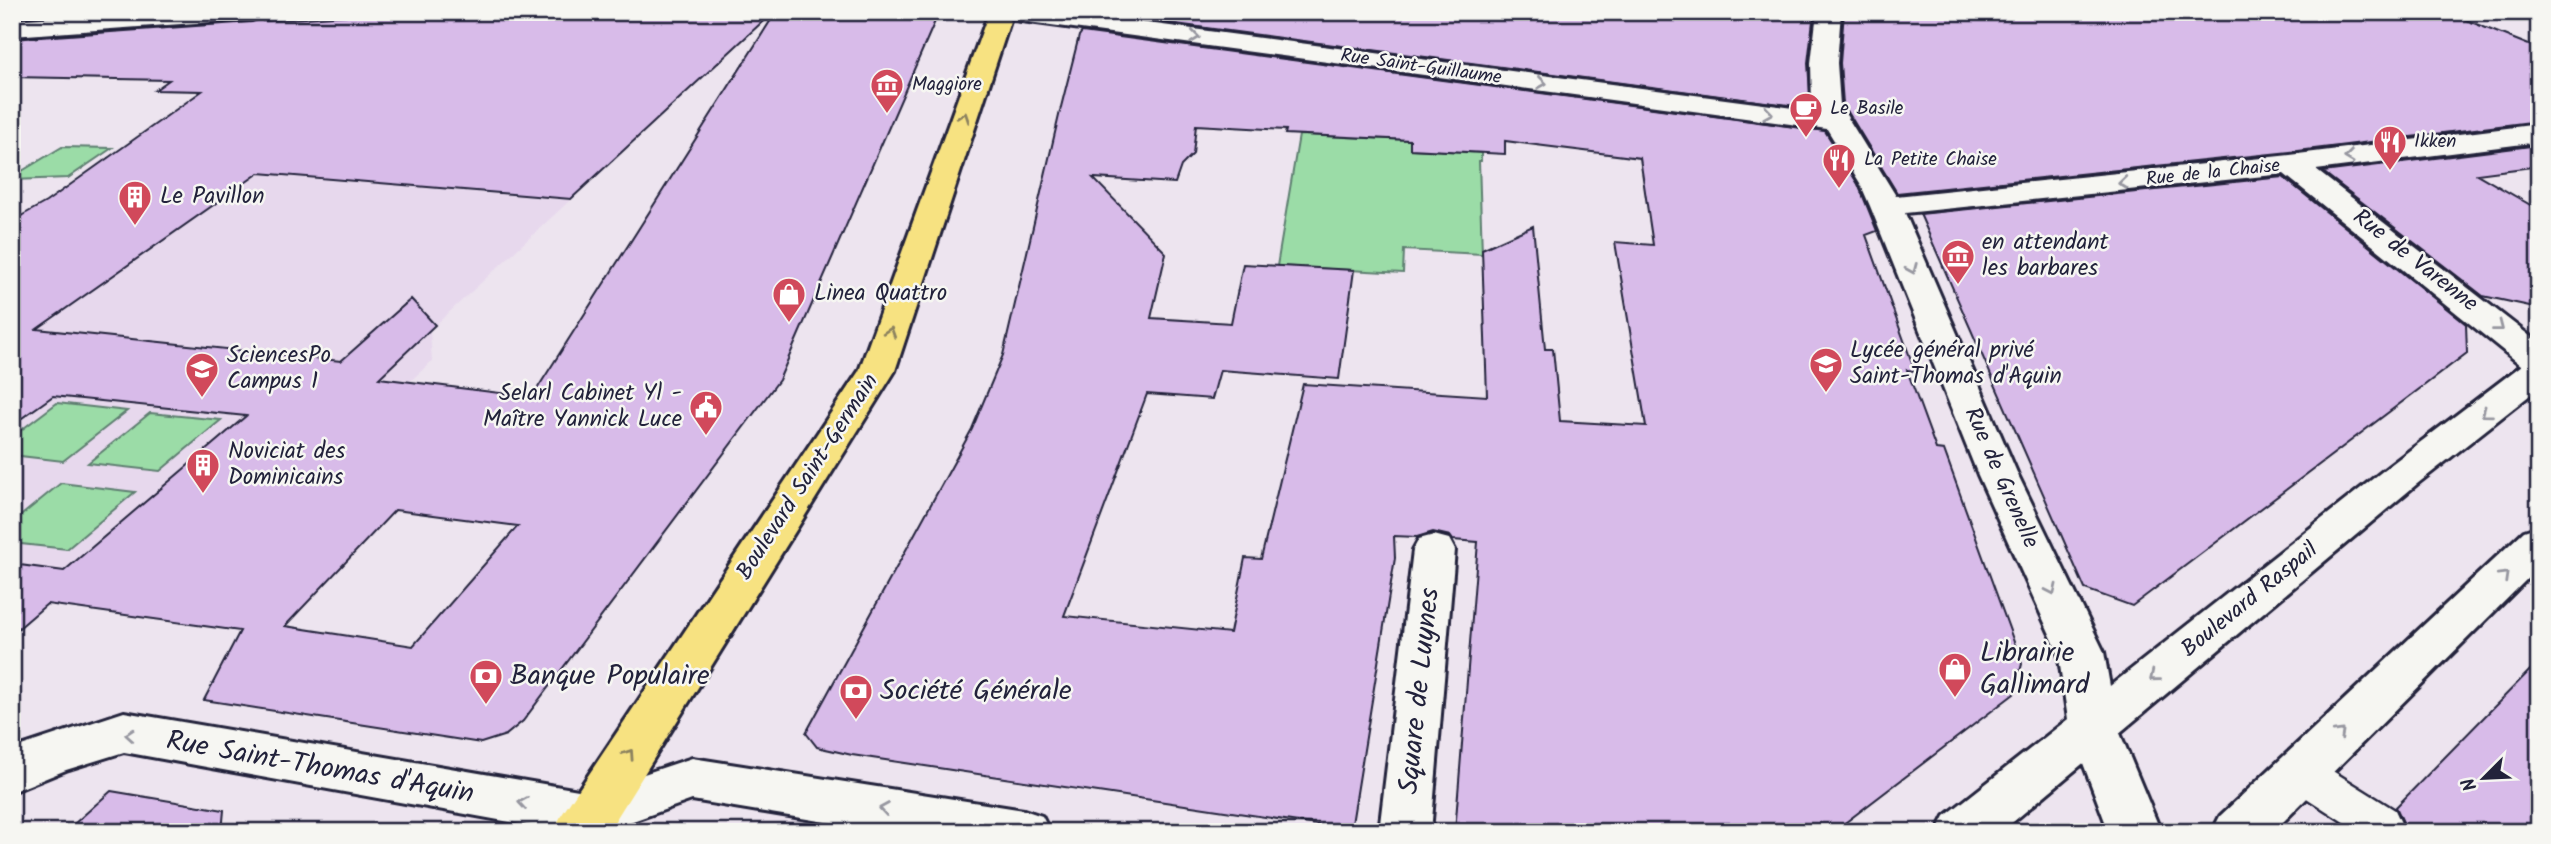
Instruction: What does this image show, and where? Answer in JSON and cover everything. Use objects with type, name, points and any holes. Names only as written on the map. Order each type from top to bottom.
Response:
[{"type":"main road","name":"Boulevard Saint-Germain","points":[[584,823],[877,371],[1001,12]]},
{"type":"street","points":[[12,28],[252,12]]},
{"type":"street","name":"Rue Saint-Guillaume","points":[[1006,12],[1836,122]]},
{"type":"street","name":"Rue de Grenelle","points":[[1829,12],[1824,63],[1826,105],[1875,183],[1886,206],[1998,475],[2081,652],[2093,726],[2135,832]]},
{"type":"street","name":"Rue de la Chaise","points":[[1886,206],[2290,164],[2539,133]]},
{"type":"street","name":"Rue de Varenne","points":[[2290,164],[2539,360]]},
{"type":"street","name":"Boulevard Raspail","points":[[1963,832],[2403,475],[2539,370]]},
{"type":"street","points":[[2238,832],[2539,541]]},
{"type":"street","name":"Square de Luynes","points":[[1405,832],[1434,550]]},
{"type":"street","name":"Rue Saint-Thomas d'Aquin","points":[[32,763],[124,732],[483,797],[584,823]]},
{"type":"street","points":[[2300,772],[2380,823]]},
{"type":"street","points":[[584,823],[692,779],[1024,832]]},
{"type":"shaded area","name":"SciencesPo Campus 1","points":[[295,139],[607,166],[430,330],[432,361],[155,619],[12,599],[12,221]]},
{"type":"green space","points":[[1299,135],[1410,140],[1410,149],[1481,153],[1482,254],[1404,250],[1403,273],[1277,266]]},
{"type":"green space","points":[[62,147],[112,148],[68,178],[12,180],[12,177]]},
{"type":"green space","points":[[57,403],[127,411],[63,461],[12,455],[12,437]]},
{"type":"green space","points":[[150,413],[221,420],[160,471],[88,463]]},
{"type":"green space","points":[[61,483],[135,492],[67,549],[12,543],[12,523]]},
{"type":"building","points":[[394,12],[773,12],[571,199],[259,173],[37,329],[341,361],[411,299],[435,325],[379,378],[532,397],[776,12],[939,12],[779,380],[523,721],[506,735],[481,743],[204,700],[240,631],[47,604],[12,634],[12,564],[64,571],[246,416],[53,396],[12,425],[12,221],[46,202],[202,91],[155,90],[169,80],[12,77],[12,39],[252,22],[263,18],[263,21]],"holes":[[[395,510],[518,526],[413,646],[285,626]]]},
{"type":"building","points":[[1814,12],[1808,63],[1811,108],[1100,14]]},
{"type":"building","points":[[1844,12],[2446,12],[2539,49],[2539,121],[2290,152],[1897,193],[1843,104],[1840,63]]},
{"type":"building","points":[[1082,32],[1825,131],[1858,184],[1877,231],[1866,235],[1915,371],[1907,370],[1936,449],[1944,450],[2022,664],[2014,694],[1833,832],[1455,832],[1478,542],[1453,540],[1450,536],[1433,532],[1417,537],[1394,536],[1395,558],[1351,830],[852,755],[817,747],[806,733],[972,429],[1003,355]],"holes":[[[1196,125],[1286,130],[1285,134],[1410,140],[1410,149],[1505,154],[1505,141],[1640,158],[1653,245],[1615,242],[1646,426],[1560,421],[1553,349],[1545,349],[1533,226],[1482,249],[1487,396],[1303,384],[1261,559],[1245,558],[1230,633],[1064,616],[1147,394],[1212,399],[1220,370],[1339,379],[1354,270],[1243,264],[1231,323],[1151,318],[1166,253],[1093,178],[1175,183],[1181,166],[1193,154]]]},
{"type":"building","points":[[2539,145],[2539,166],[2477,174],[2539,210],[2539,308],[2483,296],[2323,172]]},
{"type":"building","points":[[2283,177],[2466,324],[2467,353],[2132,606],[2085,589],[1920,214]]},
{"type":"building","points":[[2539,661],[2539,832],[2400,832],[2403,822],[2396,807]]},
{"type":"building","points":[[111,791],[224,810],[222,832],[65,832]]},
{"type":"place","name":"Maggiore","points":[[887,115]]},
{"type":"place","name":"Le Basile","points":[[1806,139]]},
{"type":"place","name":"Ikken","points":[[2390,172]]},
{"type":"place","name":"La Petite Chaise","points":[[1839,190]]},
{"type":"place","name":"Le Pavillon","points":[[135,227]]},
{"type":"place","name":"en attendant les barbares","points":[[1958,286]]},
{"type":"place","name":"Linea Quattro","points":[[789,324]]},
{"type":"place","name":"Lycée général privé Saint-Thomas d'Aquin","points":[[1826,394]]},
{"type":"place","name":"SciencesPo Campus 1","points":[[202,399]]},
{"type":"place","name":"Selarl Cabinet Yl - Maître Yannick Luce","points":[[706,437]]},
{"type":"place","name":"Noviciat des Dominicains","points":[[203,495]]},
{"type":"place","name":"Librairie Gallimard","points":[[1955,699]]},
{"type":"place","name":"Banque Populaire","points":[[486,706]]},
{"type":"place","name":"Société Générale","points":[[856,721]]}]
